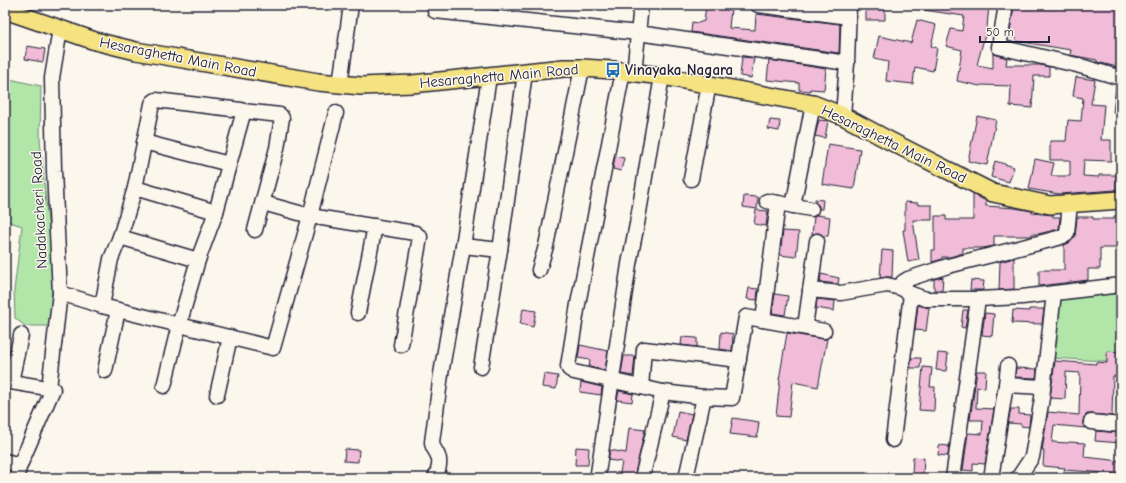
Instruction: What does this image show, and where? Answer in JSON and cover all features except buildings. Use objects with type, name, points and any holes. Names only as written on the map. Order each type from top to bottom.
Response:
[{"type":"main road","name":"Hesaraghetta Main Road","points":[[5,10],[95,41],[136,51],[318,82],[362,86],[412,84],[564,68],[582,68],[662,76],[709,84],[812,104],[843,116],[993,193],[1050,205],[1121,200]]},
{"type":"street","points":[[340,84],[351,5]]},
{"type":"street","points":[[641,5],[638,34],[628,72],[578,304],[568,366],[569,369],[574,372],[663,392],[704,397],[732,398],[746,317],[824,331]]},
{"type":"street","points":[[758,5],[849,11],[843,116]]},
{"type":"street","points":[[1006,5],[999,47],[1076,65],[1121,78]]},
{"type":"street","points":[[435,11],[638,34],[847,63]]},
{"type":"street","name":"Nadakacheri Road","points":[[18,472],[53,389],[49,388],[60,293],[54,178],[52,78],[60,29]]},
{"type":"street","points":[[539,270],[546,246],[582,68]]},
{"type":"street","points":[[481,367],[526,73]]},
{"type":"street","points":[[598,473],[629,264],[662,76]]},
{"type":"street","points":[[436,478],[439,456],[432,446],[432,442],[489,77]]},
{"type":"street","points":[[691,179],[709,84]]},
{"type":"street","points":[[102,306],[112,259],[135,188],[152,104],[156,100],[280,115],[282,118],[277,148],[255,230]]},
{"type":"street","points":[[793,206],[812,104]]},
{"type":"street","points":[[164,386],[179,325],[198,260],[216,212],[243,111]]},
{"type":"street","points":[[60,293],[102,306],[273,348],[310,216],[336,113]]},
{"type":"street","points":[[144,142],[229,164]]},
{"type":"street","points":[[135,188],[216,212]]},
{"type":"street","points":[[763,320],[772,202],[811,209]]},
{"type":"street","points":[[262,203],[310,216],[415,233],[420,237],[401,345]]},
{"type":"street","points":[[893,440],[906,291],[904,282],[948,266],[1066,235],[1070,204]]},
{"type":"street","points":[[358,313],[375,226]]},
{"type":"street","points":[[120,237],[198,260]]},
{"type":"street","points":[[805,327],[817,241]]},
{"type":"street","points":[[463,246],[500,250]]},
{"type":"street","points":[[810,290],[841,293],[887,285],[926,299],[978,299],[1022,297],[1121,285]]},
{"type":"street","points":[[1018,478],[1032,457],[1043,387],[1054,293]]},
{"type":"street","points":[[953,478],[978,299]]},
{"type":"street","points":[[106,371],[118,310]]},
{"type":"street","points":[[21,335],[8,382],[49,388]]},
{"type":"street","points":[[217,395],[230,337]]},
{"type":"street","points":[[641,387],[644,349],[739,360]]},
{"type":"street","points":[[990,478],[1008,366]]},
{"type":"street","points":[[1006,385],[1043,387]]},
{"type":"street","points":[[642,478],[663,392]]},
{"type":"street","points":[[686,478],[704,397]]},
{"type":"street","points":[[1090,422],[1121,425]]},
{"type":"street","points":[[5,461],[18,472]]},
{"type":"green space","points":[[5,78],[41,86],[40,138],[54,296],[49,326],[25,326],[15,318],[14,290],[22,226],[7,221],[5,223]]},
{"type":"green space","points":[[1121,291],[1121,362],[1051,358],[1061,297]]},
{"type":"place","name":"Vinayaka Nagara","points":[[613,70]]}]
